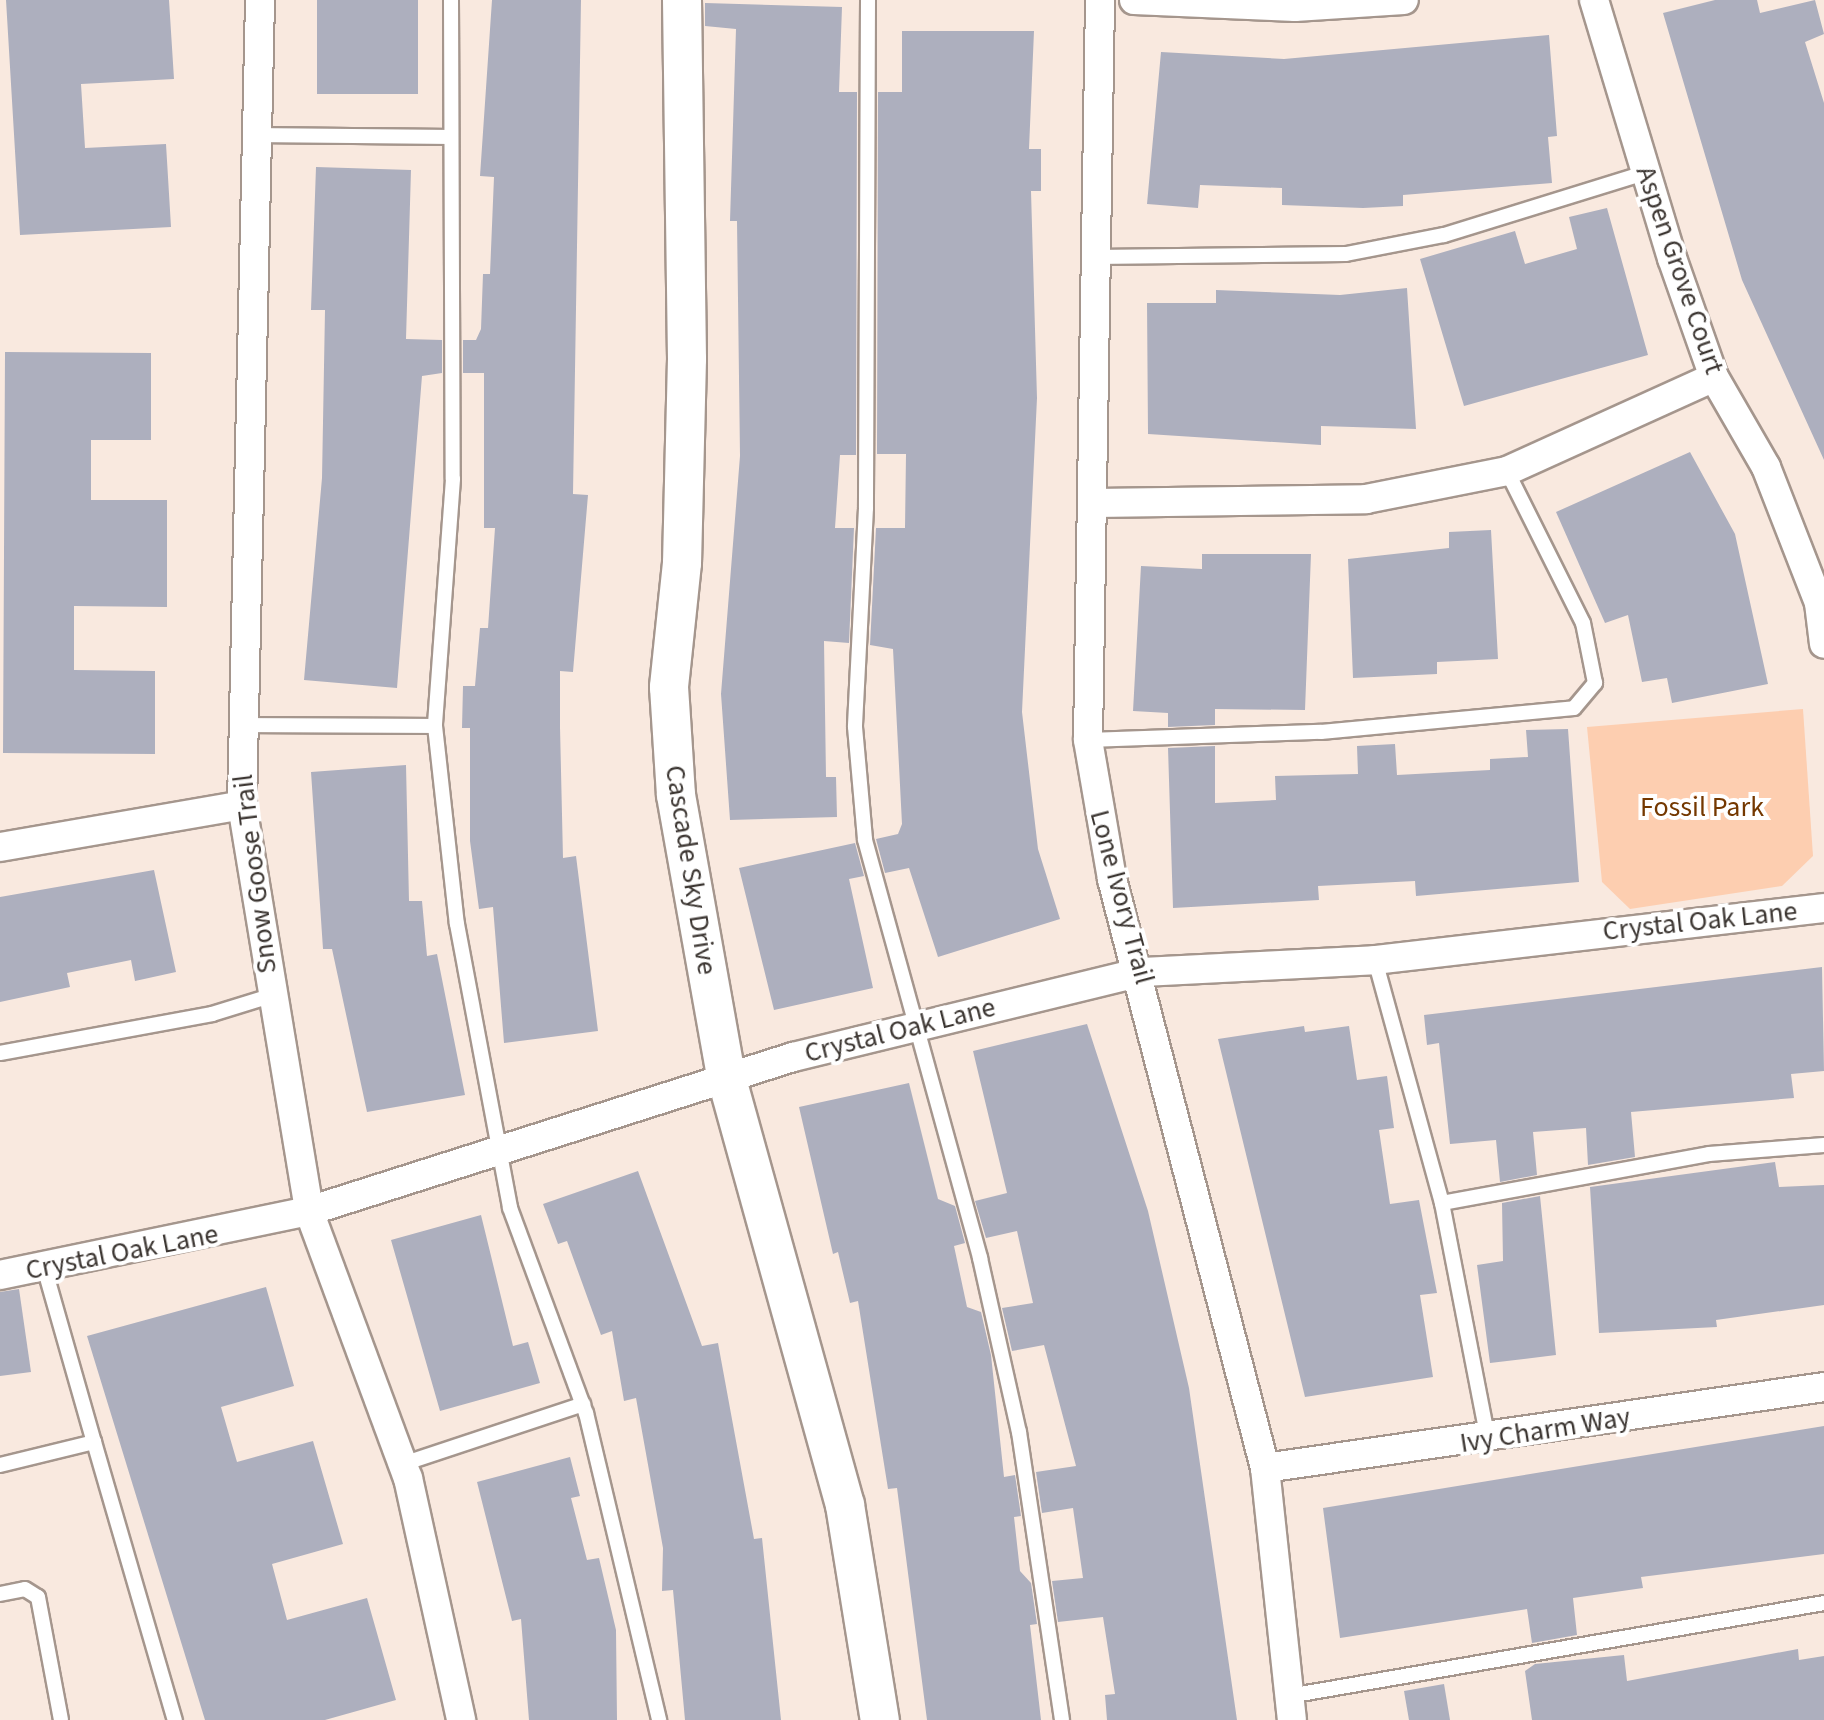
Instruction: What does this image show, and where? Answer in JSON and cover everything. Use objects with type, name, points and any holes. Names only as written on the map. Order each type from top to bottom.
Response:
[{"type":"street","name":"Snow Goose Trail","points":[[260,0],[240,725],[242,805],[270,996],[308,1211],[403,1464],[461,1720]]},
{"type":"street","name":"Cascade Sky Drive","points":[[682,0],[687,359],[682,563],[669,687],[676,796],[726,1076],[846,1505],[880,1720]]},
{"type":"street","name":"Lone Ivory Trail","points":[[1100,0],[1095,502],[1088,740],[1112,879],[1142,972],[1265,1468],[1290,1708]]},
{"type":"street","points":[[1134,0],[1295,8],[1404,0]]},
{"type":"street","name":"Aspen Grove Court","points":[[1594,0],[1714,377],[1766,466],[1819,603],[1824,644]]},
{"type":"street","points":[[1095,502],[1366,499],[1507,471],[1714,377]]},
{"type":"street","points":[[0,847],[242,805]]},
{"type":"street","name":"Crystal Oak Lane","points":[[0,1275],[308,1211],[498,1146],[726,1076],[917,1022],[1142,972],[1374,960],[1824,908]]},
{"type":"street","name":"Ivy Charm Way","points":[[1265,1468],[1488,1440],[1824,1387]]},
{"type":"lane","points":[[451,0],[446,137],[452,479],[435,726],[457,924],[510,1208],[583,1404],[629,1568],[659,1720]]},
{"type":"lane","points":[[868,0],[866,508],[855,727],[865,840],[890,952],[917,1022],[1019,1432],[1062,1720]]},
{"type":"lane","points":[[259,135],[446,137]]},
{"type":"lane","points":[[1095,257],[1346,254],[1444,235],[1647,172]]},
{"type":"lane","points":[[1088,740],[1379,728],[1574,708],[1595,683],[1583,623],[1507,471]]},
{"type":"lane","points":[[240,725],[435,726]]},
{"type":"lane","points":[[1374,960],[1442,1203],[1488,1440]]},
{"type":"lane","points":[[0,1052],[212,1014],[270,996]]},
{"type":"lane","points":[[1442,1203],[1709,1154],[1824,1145]]},
{"type":"lane","points":[[44,1267],[175,1720]]},
{"type":"lane","points":[[403,1464],[583,1404]]},
{"type":"lane","points":[[0,1465],[94,1442]]},
{"type":"lane","points":[[0,1594],[24,1589],[38,1596],[61,1720]]},
{"type":"lane","points":[[1290,1708],[1824,1603]]},
{"type":"green space","name":"Fossil Park","points":[[1803,709],[1813,856],[1782,886],[1630,909],[1602,882],[1587,727]]},
{"type":"building","points":[[6,0],[169,0],[174,79],[81,84],[85,148],[166,144],[171,227],[20,235]]},
{"type":"building","points":[[317,0],[418,0],[418,94],[317,94]]},
{"type":"building","points":[[492,0],[581,0],[573,494],[588,495],[573,672],[560,671],[560,727],[563,858],[576,856],[598,1031],[504,1043],[493,907],[479,909],[470,841],[470,728],[462,728],[463,686],[475,686],[480,628],[488,628],[495,528],[484,528],[484,373],[463,373],[463,340],[476,340],[481,329],[483,274],[490,274],[494,177],[480,176]]},
{"type":"building","points":[[1715,0],[1757,0],[1760,13],[1815,0],[1824,34],[1805,42],[1824,103],[1824,460],[1742,280],[1663,13]]},
{"type":"building","points":[[705,3],[842,7],[839,92],[857,92],[856,455],[840,455],[835,528],[854,528],[849,643],[824,641],[826,777],[836,777],[837,817],[730,820],[721,694],[740,456],[737,221],[730,221],[736,29],[705,26]]},
{"type":"building","points":[[902,31],[1034,31],[1029,149],[1041,149],[1041,191],[1031,191],[1037,398],[1022,712],[1038,849],[1060,919],[938,957],[909,868],[885,873],[876,839],[898,834],[902,824],[893,649],[870,645],[876,528],[905,528],[906,454],[877,454],[878,92],[902,92]]},
{"type":"building","points":[[1549,35],[1557,136],[1548,137],[1552,183],[1403,195],[1403,206],[1363,208],[1282,205],[1282,188],[1200,185],[1198,208],[1147,204],[1161,52],[1284,59]]},
{"type":"building","points":[[316,167],[411,170],[406,339],[442,340],[442,373],[422,376],[397,688],[304,680],[322,478],[325,310],[311,310]]},
{"type":"building","points":[[1607,208],[1648,355],[1464,406],[1420,259],[1515,231],[1525,264],[1577,249],[1569,217]]},
{"type":"building","points":[[1407,288],[1416,429],[1321,426],[1321,445],[1148,434],[1147,303],[1216,303],[1216,290],[1340,295]]},
{"type":"building","points":[[5,352],[151,353],[151,440],[91,440],[91,500],[167,500],[167,607],[74,606],[74,670],[155,671],[155,754],[3,753]]},
{"type":"building","points":[[1690,452],[1735,534],[1768,684],[1672,703],[1667,678],[1642,682],[1628,615],[1605,623],[1556,512]]},
{"type":"building","points":[[1491,530],[1498,659],[1437,662],[1437,674],[1353,678],[1348,559],[1449,548],[1449,532]]},
{"type":"building","points":[[1202,554],[1311,554],[1305,710],[1215,709],[1215,725],[1168,727],[1168,713],[1133,711],[1141,566],[1202,569]]},
{"type":"building","points":[[1568,729],[1579,882],[1416,896],[1415,881],[1318,886],[1319,900],[1173,908],[1168,748],[1215,746],[1215,803],[1276,800],[1275,776],[1358,774],[1357,746],[1395,744],[1397,775],[1490,770],[1490,759],[1528,757],[1526,730]]},
{"type":"building","points":[[406,765],[409,901],[422,901],[427,956],[437,954],[465,1095],[367,1112],[332,949],[323,949],[311,772]]},
{"type":"building","points":[[855,843],[864,876],[849,879],[873,988],[774,1010],[739,868]]},
{"type":"building","points":[[154,870],[176,972],[135,981],[131,960],[67,973],[70,987],[0,1002],[0,897]]},
{"type":"building","points":[[1822,967],[1824,1071],[1791,1074],[1794,1098],[1631,1112],[1635,1157],[1588,1165],[1586,1128],[1533,1132],[1537,1175],[1500,1182],[1496,1140],[1450,1144],[1439,1043],[1427,1045],[1424,1015]]},
{"type":"building","points":[[1087,1024],[1148,1211],[1189,1388],[1237,1720],[1107,1720],[1105,1695],[1115,1694],[1103,1617],[1058,1622],[1052,1581],[1083,1578],[1073,1508],[1042,1513],[1036,1472],[1076,1466],[1044,1345],[1012,1351],[1002,1308],[1033,1303],[1017,1231],[986,1238],[975,1201],[1007,1193],[973,1051]]},
{"type":"building","points":[[1304,1026],[1305,1032],[1349,1026],[1357,1080],[1387,1076],[1394,1128],[1379,1130],[1390,1204],[1419,1200],[1437,1293],[1420,1295],[1433,1377],[1305,1397],[1218,1039]]},
{"type":"building","points":[[909,1083],[938,1199],[955,1206],[965,1243],[954,1246],[967,1307],[981,1312],[991,1355],[1004,1477],[1015,1475],[1021,1516],[1014,1517],[1020,1571],[1031,1583],[1037,1624],[1030,1625],[1041,1720],[927,1720],[897,1488],[888,1489],[858,1301],[850,1303],[838,1252],[833,1254],[799,1107]]},
{"type":"building","points":[[1775,1162],[1779,1187],[1824,1185],[1824,1305],[1716,1320],[1717,1327],[1599,1333],[1590,1187]]},
{"type":"building","points":[[638,1171],[702,1346],[718,1343],[754,1539],[762,1538],[781,1720],[685,1720],[673,1590],[662,1591],[663,1548],[636,1398],[624,1401],[612,1331],[601,1335],[567,1241],[558,1244],[543,1204]]},
{"type":"building","points":[[1540,1196],[1556,1355],[1490,1363],[1477,1265],[1503,1261],[1502,1203]]},
{"type":"building","points":[[481,1215],[513,1346],[528,1342],[540,1383],[440,1411],[391,1240]]},
{"type":"building","points":[[266,1287],[294,1386],[221,1407],[237,1462],[313,1441],[343,1544],[272,1564],[287,1620],[367,1598],[396,1700],[325,1720],[205,1720],[87,1336]]},
{"type":"building","points":[[19,1289],[31,1372],[0,1376],[0,1292]]},
{"type":"building","points":[[1824,1426],[1824,1554],[1641,1577],[1643,1588],[1573,1598],[1577,1635],[1532,1643],[1527,1609],[1340,1638],[1323,1508]]},
{"type":"building","points":[[570,1457],[580,1496],[571,1498],[587,1560],[599,1558],[616,1630],[617,1720],[529,1720],[521,1619],[512,1621],[477,1482]]},
{"type":"building","points":[[1798,1649],[1799,1660],[1824,1656],[1824,1720],[1532,1720],[1525,1671],[1535,1664],[1624,1655],[1627,1681]]},
{"type":"building","points":[[1444,1684],[1450,1720],[1409,1720],[1404,1691]]}]
